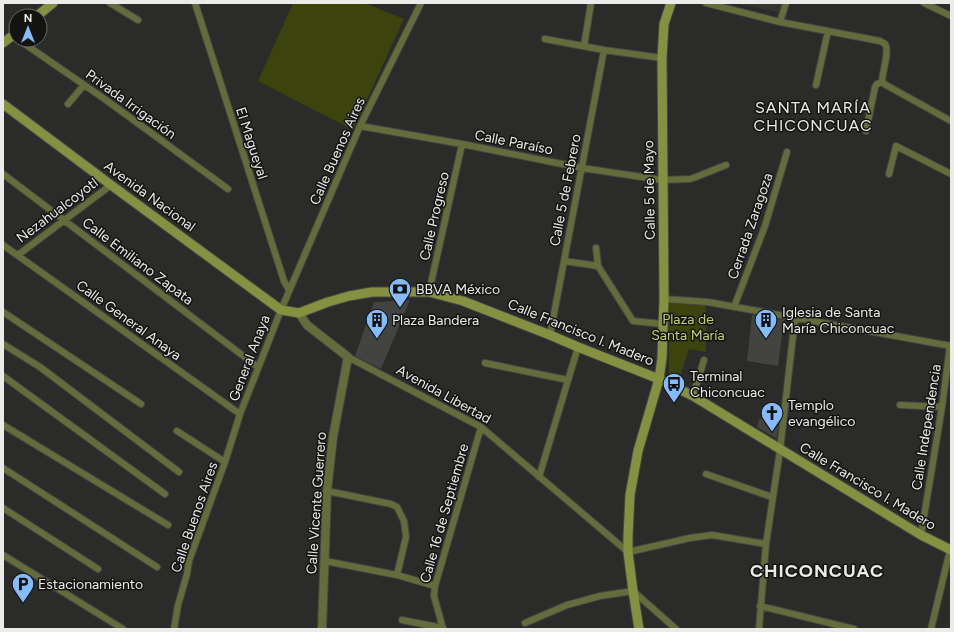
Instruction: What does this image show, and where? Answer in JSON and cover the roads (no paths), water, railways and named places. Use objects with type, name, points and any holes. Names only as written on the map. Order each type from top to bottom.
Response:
[{"type":"main road","name":"Calle 5 de Mayo","points":[[639,629],[628,552],[630,495],[638,451],[659,379],[662,358],[664,299],[662,58],[664,24],[671,3]]},
{"type":"main road","name":"Avenida Nacional","points":[[3,104],[281,310]]},
{"type":"main road","name":"Calle Francisco I. Madero","points":[[299,313],[328,302],[372,292],[429,292],[463,301],[659,379],[692,396],[921,535],[951,550]]},
{"type":"main road","points":[[281,310],[299,313]]},
{"type":"street","points":[[110,3],[138,20]]},
{"type":"street","name":"El Magueyal","points":[[195,3],[284,281],[289,290]]},
{"type":"street","points":[[415,3],[417,10]]},
{"type":"street","name":"Calle Buenos Aires","points":[[281,310],[360,126],[421,3]]},
{"type":"street","points":[[584,46],[591,3]]},
{"type":"street","points":[[706,3],[780,22],[880,41],[885,44],[887,49],[882,82]]},
{"type":"street","points":[[780,22],[786,3]]},
{"type":"street","points":[[924,3],[951,16]]},
{"type":"street","points":[[816,86],[828,31]]},
{"type":"street","points":[[545,39],[604,50],[662,58]]},
{"type":"street","name":"Privada Irrigación","points":[[33,48],[228,189]]},
{"type":"street","name":"Calle 5 de Febrero","points":[[550,335],[604,50]]},
{"type":"street","points":[[882,82],[951,121]]},
{"type":"street","points":[[866,131],[875,87],[877,84],[882,82]]},
{"type":"street","points":[[68,104],[84,84]]},
{"type":"street","name":"Calle Paraíso","points":[[360,126],[462,144],[582,168],[662,180],[690,179],[726,165]]},
{"type":"street","name":"Calle Progreso","points":[[429,292],[462,144]]},
{"type":"street","points":[[889,174],[896,146],[951,174]]},
{"type":"street","name":"Cerrada Zaragoza","points":[[734,307],[765,226],[787,152]]},
{"type":"street","name":"Calle Emiliano Zapata","points":[[3,174],[258,367]]},
{"type":"street","name":"Nezahualcoyotl","points":[[18,255],[111,185]]},
{"type":"street","name":"Calle General Anaya","points":[[3,245],[240,414]]},
{"type":"street","points":[[596,248],[598,266],[633,321],[663,324]]},
{"type":"street","points":[[564,261],[598,266]]},
{"type":"street","points":[[664,299],[708,302],[950,346]]},
{"type":"street","name":"General Anaya","points":[[240,414],[281,310]]},
{"type":"street","points":[[3,312],[141,404]]},
{"type":"street","name":"Avenida Libertad","points":[[299,313],[307,325],[348,357],[481,427],[628,552]]},
{"type":"street","points":[[758,629],[766,544],[780,450],[795,318]]},
{"type":"street","points":[[3,344],[40,367],[179,472]]},
{"type":"street","name":"Calle Independencia","points":[[921,535],[942,407],[950,346]]},
{"type":"street","points":[[540,477],[578,347]]},
{"type":"street","name":"Calle Vicente Guerrero","points":[[322,629],[328,491],[333,438],[348,357]]},
{"type":"street","points":[[692,396],[704,360]]},
{"type":"street","points":[[485,363],[568,380]]},
{"type":"street","points":[[3,376],[165,494]]},
{"type":"street","points":[[900,405],[942,407]]},
{"type":"street","name":"Calle Buenos Aires","points":[[174,629],[178,605],[190,561],[225,462],[240,414]]},
{"type":"street","points":[[3,425],[168,526]]},
{"type":"street","name":"Calle 16 de Septiembre","points":[[443,628],[434,596],[435,586],[481,427]]},
{"type":"street","points":[[177,431],[225,462]]},
{"type":"street","points":[[3,468],[157,567]]},
{"type":"street","points":[[706,474],[772,498]]},
{"type":"street","points":[[328,491],[391,504],[397,507],[404,521],[406,537],[397,575]]},
{"type":"street","points":[[3,508],[98,569]]},
{"type":"street","points":[[628,552],[690,538],[712,535],[766,544]]},
{"type":"street","points":[[931,629],[951,550]]},
{"type":"street","points":[[3,555],[123,629]]},
{"type":"street","points":[[325,561],[397,575],[435,586]]},
{"type":"street","points":[[525,623],[567,605],[600,596],[633,591],[676,629]]},
{"type":"street","points":[[760,606],[854,629]]},
{"type":"street","points":[[402,620],[443,628]]},
{"type":"place","name":"BBVA México","points":[[400,308]]},
{"type":"place","name":"Plaza Bandera","points":[[377,340]]},
{"type":"place","name":"Iglesia de Santa María Chiconcuac","points":[[766,340]]},
{"type":"place","name":"Terminal Chiconcuac","points":[[674,404]]},
{"type":"place","name":"Templo evangélico","points":[[772,432]]},
{"type":"place","name":"Estacionamiento","points":[[23,604]]},
{"type":"district","name":"SANTA MARÍA CHICONCUAC","points":[[813,116]]},
{"type":"district","name":"CHICONCUAC","points":[[817,571]]},
{"type":"park label","name":"Plaza de Santa María","points":[[688,328]]}]
